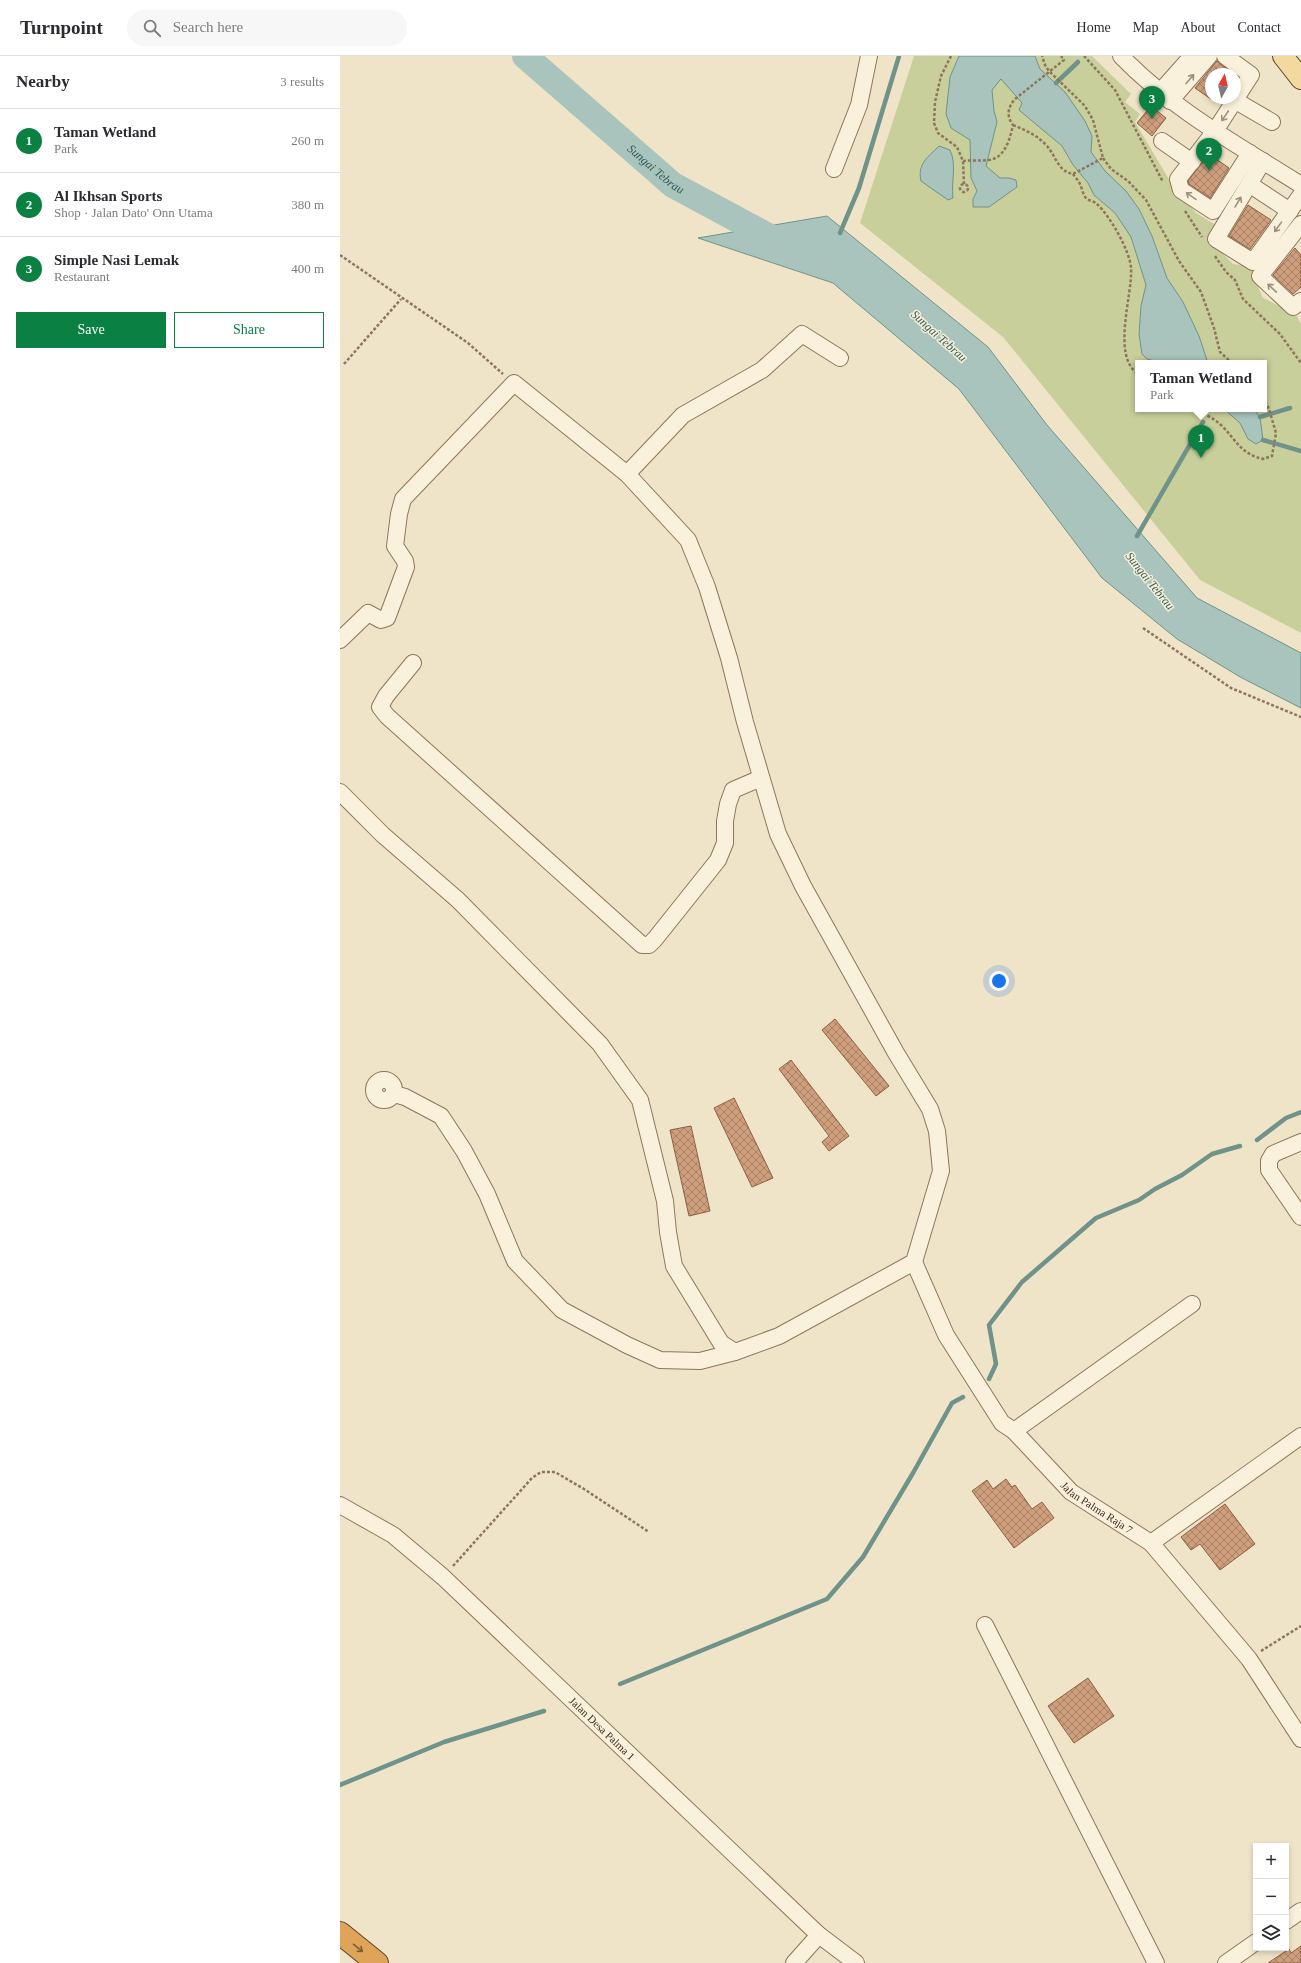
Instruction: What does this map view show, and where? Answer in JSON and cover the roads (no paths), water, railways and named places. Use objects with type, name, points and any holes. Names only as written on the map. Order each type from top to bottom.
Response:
[{"type":"highway","points":[[340,1933],[377,1963]]},
{"type":"main road","points":[[1283,56],[1301,79]]},
{"type":"street","points":[[834,169],[859,105],[869,56]]},
{"type":"street","points":[[1165,97],[1192,56]]},
{"type":"street","points":[[1165,97],[1209,56]]},
{"type":"street","points":[[1225,56],[1251,75],[1241,92]]},
{"type":"street","points":[[1126,58],[1165,97],[1215,132],[1301,185]]},
{"type":"street","points":[[1234,104],[1215,132],[1178,179],[1181,190],[1213,211],[1257,157]]},
{"type":"street","points":[[1241,104],[1272,122]]},
{"type":"street","points":[[1162,141],[1192,162]]},
{"type":"street","points":[[1257,157],[1249,184],[1216,239],[1253,262],[1301,195]]},
{"type":"street","points":[[1249,184],[1290,211]]},
{"type":"street","points":[[1301,224],[1296,241],[1260,276],[1293,307],[1301,300]]},
{"type":"street","points":[[627,474],[683,415],[762,370],[808,329],[840,358]]},
{"type":"street","points":[[340,640],[368,613],[381,620],[387,618],[406,567],[405,561],[395,546],[399,514],[403,499],[514,383],[627,474],[688,540],[707,587],[729,658],[761,778],[778,834],[803,886],[896,1053],[930,1109],[937,1131],[941,1171],[914,1262],[779,1336],[735,1352],[700,1361],[660,1360],[627,1345],[562,1310],[515,1261],[487,1194],[464,1151],[441,1116],[405,1097],[394,1094]]},
{"type":"street","points":[[413,663],[386,696],[380,707],[387,716],[642,945],[649,945],[718,860],[725,843],[727,810],[733,790],[761,778]]},
{"type":"street","points":[[340,792],[383,835],[458,900],[595,1038],[609,1056],[640,1100],[665,1200],[668,1232],[674,1266],[721,1343],[735,1352]]},
{"type":"street","points":[[1301,1142],[1273,1154],[1269,1161],[1269,1170],[1301,1217]]},
{"type":"street","name":"Jalan Palma Raja 7","points":[[914,1262],[946,1335],[1002,1423],[1014,1431],[1071,1492],[1151,1544],[1249,1659],[1301,1739]]},
{"type":"street","points":[[1014,1431],[1192,1304]]},
{"type":"street","points":[[1151,1544],[1301,1436]]},
{"type":"street","name":"Jalan Desa Palma 1","points":[[340,1505],[393,1534],[443,1577],[819,1935],[856,1963]]},
{"type":"street","points":[[985,1625],[1156,1963]]},
{"type":"street","points":[[1289,1919],[1301,1911]]},
{"type":"street","points":[[794,1963],[819,1935]]},
{"type":"street","points":[[1226,1963],[1253,1944]]},
{"type":"water","points":[[959,56],[1035,56],[1040,69],[1065,92],[1085,121],[1092,136],[1091,152],[1105,171],[1126,191],[1139,209],[1152,236],[1167,278],[1183,302],[1199,336],[1207,360],[1150,360],[1147,359],[1142,354],[1139,334],[1141,306],[1146,285],[1131,237],[1115,213],[1094,195],[1088,183],[1073,165],[1062,146],[1019,110],[1022,103],[1001,79],[992,90],[994,111],[997,122],[986,166],[1000,178],[1016,180],[1017,187],[989,207],[973,207],[973,199],[977,191],[971,178],[970,140],[951,128],[946,114],[950,77]]},
{"type":"water","points":[[939,146],[950,150],[953,161],[953,198],[948,200],[921,181],[920,175],[924,161]]},
{"type":"water","points":[[827,216],[988,347],[1047,425],[1197,598],[1301,653],[1301,708],[1242,678],[1177,639],[1102,578],[959,389],[833,283],[698,238]]},
{"type":"water","points":[[1227,412],[1256,412],[1260,417],[1263,440],[1256,444],[1248,439],[1240,423]]},
{"type":"waterway","name":"Sungai Tebrau","points":[[525,56],[673,185],[781,243],[786,244]]},
{"type":"waterway","points":[[840,233],[859,188],[899,56]]},
{"type":"waterway","points":[[1056,83],[1078,62]]},
{"type":"waterway","points":[[1260,417],[1290,408]]},
{"type":"waterway","points":[[1137,536],[1203,422]]},
{"type":"waterway","points":[[1263,440],[1301,451]]},
{"type":"waterway","points":[[1257,1140],[1286,1118],[1301,1112]]},
{"type":"waterway","points":[[989,1379],[996,1364],[989,1325],[1022,1282],[1096,1218],[1139,1200],[1155,1189],[1182,1175],[1212,1154],[1240,1146]]},
{"type":"waterway","points":[[620,1684],[827,1599],[863,1557],[913,1473],[952,1403],[963,1397]]},
{"type":"waterway","points":[[340,1785],[444,1742],[544,1711]]},
{"type":"place","name":"Simple Nasi Lemak","points":[[1152,119]]},
{"type":"place","name":"Al Ikhsan Sports","points":[[1209,171]]},
{"type":"place","name":"Taman Wetland","points":[[1201,458]]}]
